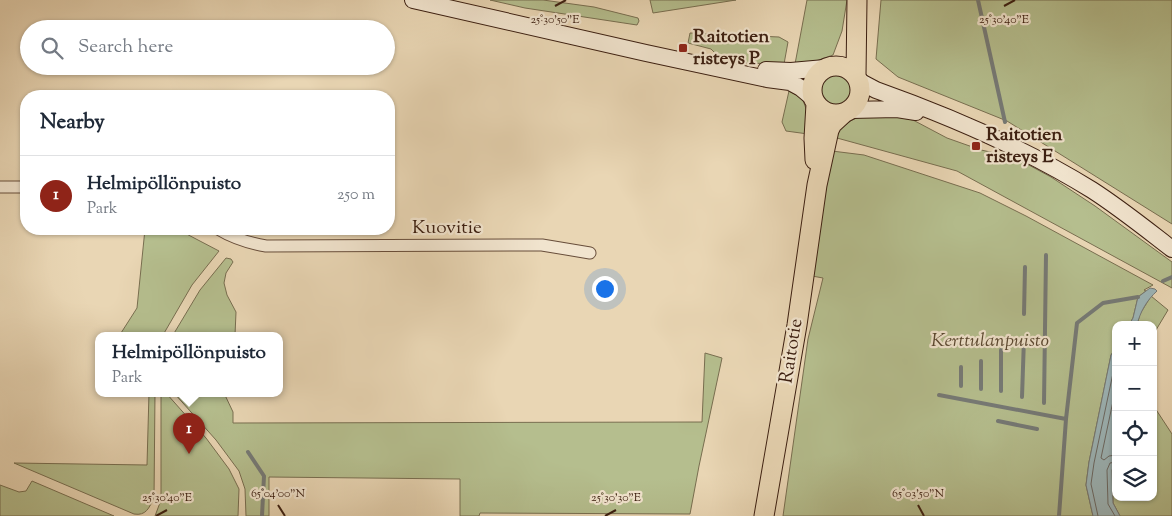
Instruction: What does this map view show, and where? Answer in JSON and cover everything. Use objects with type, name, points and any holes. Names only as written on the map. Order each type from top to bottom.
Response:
[{"type":"main road","points":[[413,0],[767,80],[790,82],[801,88],[821,110],[828,113],[897,109],[943,116]]},
{"type":"main road","points":[[814,101],[812,89],[814,80],[818,73],[829,67],[844,43],[851,0]]},
{"type":"main road","points":[[848,111],[860,97],[861,89],[857,78],[857,0]]},
{"type":"main road","points":[[718,68],[791,71],[842,66],[849,69],[857,78],[876,90],[995,137],[1055,168],[1114,205],[1172,249]]},
{"type":"main road","name":"Raitotie","points":[[814,101],[817,185]]},
{"type":"main road","name":"Raitotie","points":[[764,516],[797,325],[817,185],[829,130],[832,124],[848,111]]},
{"type":"street","points":[[0,186],[20,187]]},
{"type":"street","name":"Kuovitie","points":[[227,235],[266,246],[542,245],[590,253]]},
{"type":"green space","points":[[490,0],[543,0],[594,7],[638,18],[639,21],[637,25],[525,8]]},
{"type":"green space","points":[[650,0],[736,0],[653,13]]},
{"type":"green space","points":[[807,0],[847,0],[842,31],[833,55],[813,62],[795,64]]},
{"type":"green space","points":[[881,0],[1172,0],[1172,224],[1007,121],[898,77],[876,59]]},
{"type":"green space","points":[[690,33],[779,37],[788,42],[784,64],[745,63],[717,55],[711,49],[688,43]]},
{"type":"green space","points":[[835,73],[847,78],[852,90],[847,102],[835,107],[823,102],[818,90],[823,78]]},
{"type":"green space","points":[[789,91],[802,98],[807,111],[808,134],[786,131],[782,122]]},
{"type":"green space","points":[[871,112],[913,120],[947,138],[981,150],[1014,157],[1051,177],[1095,206],[1172,262],[1172,288],[957,171],[837,138],[839,129],[852,120]]},
{"type":"green space","name":"Kerttulanpuisto","points":[[832,151],[864,155],[980,193],[1153,285],[1144,290],[1146,291],[1138,297],[1131,321],[1112,321],[1112,354],[1089,462],[1086,485],[1093,516],[783,516],[808,339],[823,278],[812,276]]},
{"type":"green space","points":[[144,235],[188,235],[219,251],[192,285],[165,332],[122,332],[137,308]]},
{"type":"green space","points":[[226,258],[231,259],[233,262],[226,273],[224,283],[227,295],[236,312],[235,332],[175,332],[200,290]]},
{"type":"green space","points":[[1151,296],[1168,310],[1157,328],[1157,321],[1138,321],[1140,314]]},
{"type":"green space","points":[[705,353],[722,358],[690,514],[480,513],[479,516],[460,516],[460,479],[269,477],[269,516],[246,516],[245,489],[239,471],[216,440],[178,397],[226,397],[233,412],[233,423],[702,422]]},
{"type":"green space","points":[[149,397],[155,397],[154,498],[149,508],[141,514],[134,514],[14,463],[147,465]]},
{"type":"green space","points":[[161,397],[170,397],[206,438],[229,469],[239,489],[238,516],[155,516],[161,500]]},
{"type":"green space","points":[[1157,411],[1172,434],[1172,516],[1120,516],[1113,501],[1157,501]]},
{"type":"green space","points":[[32,481],[114,516],[0,516],[0,485],[19,492],[26,491]]},
{"type":"water","points":[[1150,288],[1157,291],[1144,306],[1138,321],[1131,321],[1133,318],[1138,297]]},
{"type":"water","points":[[1112,354],[1112,501],[1120,516],[1093,516],[1086,485]]},
{"type":"waterway","points":[[978,0],[1005,122]]},
{"type":"waterway","points":[[1044,403],[1046,255]]},
{"type":"waterway","points":[[1024,314],[1025,267]]},
{"type":"waterway","points":[[1163,281],[1172,277]]},
{"type":"waterway","points":[[1059,516],[1066,419],[1077,323],[1103,303],[1138,297]]},
{"type":"waterway","points":[[1022,397],[1024,338]]},
{"type":"waterway","points":[[1001,350],[1001,391]]},
{"type":"waterway","points":[[981,361],[981,389]]},
{"type":"waterway","points":[[961,367],[961,386]]},
{"type":"waterway","points":[[939,395],[1066,419]]},
{"type":"waterway","points":[[998,421],[1037,429]]},
{"type":"waterway","points":[[248,452],[264,476],[262,516]]},
{"type":"place","name":"Raitotien risteys P","points":[[683,48]]},
{"type":"place","name":"Raitotien risteys E","points":[[976,146]]},
{"type":"place","name":"Helmipöllönpuisto","points":[[189,454]]}]
